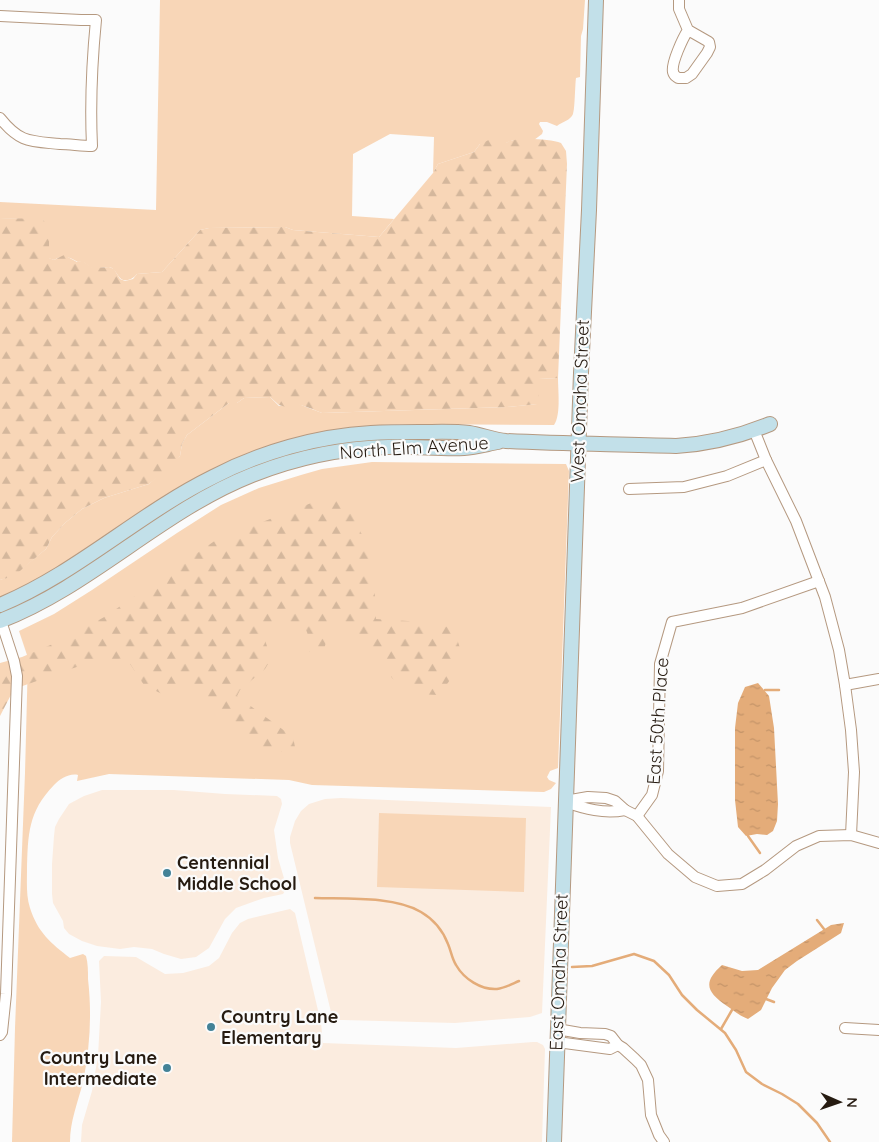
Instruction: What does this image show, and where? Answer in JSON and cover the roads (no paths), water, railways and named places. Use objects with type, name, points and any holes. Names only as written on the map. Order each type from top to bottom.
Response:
[{"type":"main road","name":"West Omaha Street","points":[[566,802],[596,0]]},
{"type":"main road","points":[[503,441],[676,446],[718,441],[770,424]]},
{"type":"main road","name":"North Elm Avenue","points":[[0,605],[28,593],[56,577],[191,488],[238,465],[264,455],[317,440],[371,433],[469,433],[503,441]]},
{"type":"main road","name":"North Elm Avenue","points":[[0,620],[16,615],[50,598],[202,499],[252,475],[332,452],[387,447],[465,448],[503,441]]},
{"type":"main road","name":"East Omaha Street","points":[[554,1142],[566,802]]},
{"type":"street","points":[[679,0],[678,9],[688,30],[708,42],[710,47],[692,74],[686,78],[678,78],[673,72],[674,63],[688,30]]},
{"type":"street","points":[[0,16],[96,20],[91,128],[92,146],[32,142],[15,134],[0,118]]},
{"type":"street","points":[[0,23],[23,17]]},
{"type":"street","points":[[754,430],[766,460],[796,522],[825,596],[839,650],[851,730],[854,772],[851,835]]},
{"type":"street","points":[[629,489],[684,487],[727,476],[766,460]]},
{"type":"street","name":"East 50th Place","points":[[637,816],[652,795],[658,771],[660,664],[672,622],[742,608],[819,581]]},
{"type":"street","points":[[0,620],[14,661],[16,676],[6,1004],[0,1035]]},
{"type":"street","points":[[845,685],[879,679]]},
{"type":"street","points":[[566,802],[587,810],[615,812],[625,810],[637,816],[668,854],[695,876],[717,886],[742,884],[766,870],[796,846],[819,836],[851,835],[879,843]]},
{"type":"street","points":[[845,1028],[879,1030]]},
{"type":"street","points":[[557,1036],[580,1033],[605,1034],[611,1036],[618,1045],[629,1052],[645,1072],[650,1086],[651,1115],[662,1141]]},
{"type":"street","points":[[596,1047],[597,1034]]},
{"type":"street","points":[[557,1036],[596,1047],[610,1049],[618,1045]]},
{"type":"water","points":[[758,683],[769,696],[774,728],[778,804],[777,821],[773,831],[767,835],[746,836],[738,827],[735,800],[735,728],[738,703],[745,687]]},
{"type":"water","points":[[844,923],[841,933],[785,970],[772,988],[761,1010],[748,1019],[720,1001],[711,992],[710,982],[712,977],[722,965],[742,971],[758,970],[831,925]]},
{"type":"waterway","points":[[765,690],[779,690]]},
{"type":"waterway","points":[[748,836],[760,853]]},
{"type":"waterway","points":[[315,898],[370,899],[410,907],[430,918],[437,926],[446,939],[453,960],[468,979],[479,986],[491,989],[506,987],[519,981]]},
{"type":"waterway","points":[[817,920],[824,929]]},
{"type":"waterway","points":[[572,967],[592,966],[634,954],[654,961],[669,975],[682,995],[725,1033],[736,1050],[746,1072],[762,1084],[798,1104],[817,1123],[830,1142]]},
{"type":"waterway","points":[[766,999],[774,1002]]},
{"type":"waterway","points":[[721,1029],[732,1010]]},
{"type":"place","name":"Centennial Middle School","points":[[167,873]]},
{"type":"place","name":"Country Lane Elementary","points":[[211,1027]]},
{"type":"place","name":"Country Lane Intermediate","points":[[167,1068]]}]
